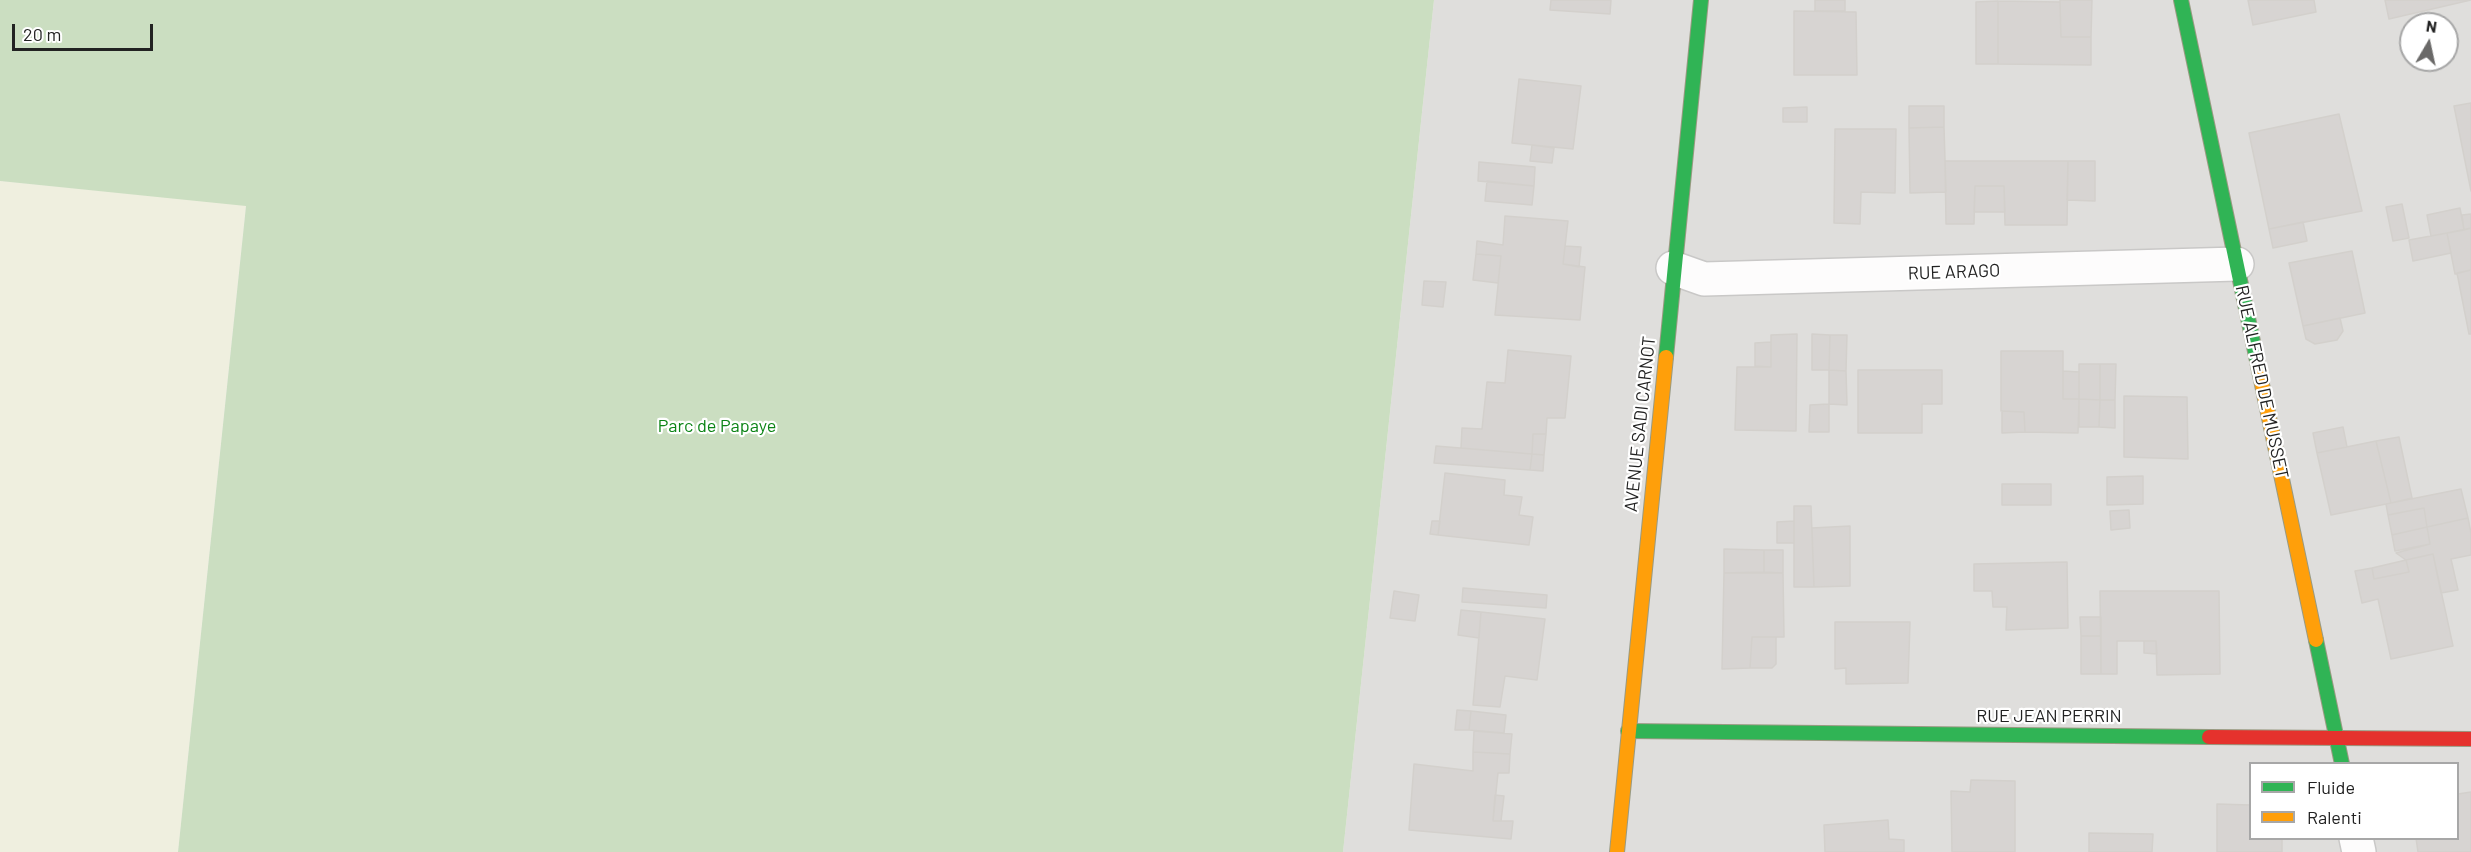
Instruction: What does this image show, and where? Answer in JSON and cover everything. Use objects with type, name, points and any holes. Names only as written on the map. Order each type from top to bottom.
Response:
[{"type":"street","name":"AVENUE SADI CARNOT","points":[[1617,852],[1701,0]]},
{"type":"street","name":"RUE ALFRED DE MUSSET","points":[[2181,0],[2342,762]]},
{"type":"street","name":"RUE ARAGO","points":[[1673,268],[1704,279],[2236,264]]},
{"type":"street","name":"RUE JEAN PERRIN","points":[[1628,731],[2337,736],[2471,740]]},
{"type":"shaded area","points":[[1434,0],[2471,0],[2471,852],[1343,852]]},
{"type":"green space","name":"Parc de Papaye","points":[[0,0],[1434,0],[1343,852],[178,852],[246,206],[0,181]]},
{"type":"green space","points":[[0,181],[246,205],[178,852],[0,852]]},
{"type":"building","points":[[1551,0],[1611,0],[1610,14],[1550,10]]},
{"type":"building","points":[[1815,0],[1845,0],[1845,11],[1815,11]]},
{"type":"building","points":[[2060,0],[2092,0],[2091,37],[2061,37]]},
{"type":"building","points":[[2248,0],[2314,0],[2316,12],[2253,25]]},
{"type":"building","points":[[2385,0],[2471,0],[2419,12],[2399,12],[2399,17],[2389,19]]},
{"type":"building","points":[[1998,1],[1998,64],[1976,64],[1976,2]]},
{"type":"building","points":[[1998,1],[2060,2],[2061,37],[2091,37],[2091,65],[1998,64]]},
{"type":"building","points":[[1794,11],[1856,12],[1857,75],[1794,75]]},
{"type":"building","points":[[1519,79],[1581,86],[1573,149],[1512,143]]},
{"type":"building","points":[[2471,103],[2471,191],[2454,106]]},
{"type":"building","points":[[1909,106],[1944,106],[1944,127],[1909,128]]},
{"type":"building","points":[[1807,107],[1807,122],[1783,122],[1783,108]]},
{"type":"building","points":[[2339,114],[2362,211],[2269,229],[2249,133]]},
{"type":"building","points":[[1944,127],[1946,192],[1910,193],[1909,128]]},
{"type":"building","points":[[1835,129],[1896,129],[1895,193],[1861,192],[1860,224],[1834,223]]},
{"type":"building","points":[[1532,145],[1554,148],[1552,163],[1530,161]]},
{"type":"building","points":[[1945,161],[2068,161],[2067,225],[2005,225],[2004,186],[1975,186],[1974,224],[1946,224]]},
{"type":"building","points":[[2068,161],[2095,161],[2095,201],[2067,200]]},
{"type":"building","points":[[1479,162],[1535,167],[1534,186],[1478,181]]},
{"type":"building","points":[[1487,181],[1534,186],[1532,205],[1485,201]]},
{"type":"building","points":[[1975,186],[2004,186],[2005,212],[1974,212]]},
{"type":"building","points":[[2402,204],[2409,238],[2393,241],[2386,207]]},
{"type":"building","points":[[2460,208],[2464,230],[2431,236],[2427,215]]},
{"type":"building","points":[[2471,214],[2471,228],[2464,230],[2462,215]]},
{"type":"building","points":[[1505,216],[1568,221],[1563,264],[1585,267],[1580,320],[1495,315],[1501,256],[1476,254],[1477,241],[1503,245]]},
{"type":"building","points":[[2303,222],[2307,241],[2273,248],[2269,229]]},
{"type":"building","points":[[2471,228],[2471,270],[2455,274],[2447,233]]},
{"type":"building","points":[[2447,233],[2451,253],[2413,261],[2409,240]]},
{"type":"building","points":[[1565,246],[1581,247],[1579,267],[1563,264]]},
{"type":"building","points":[[2352,251],[2365,313],[2303,326],[2289,263]]},
{"type":"building","points":[[1476,254],[1501,256],[1498,283],[1473,280]]},
{"type":"building","points":[[2471,270],[2471,334],[2469,334],[2457,273]]},
{"type":"building","points":[[1424,281],[1446,282],[1443,307],[1422,305]]},
{"type":"building","points":[[2340,318],[2343,331],[2337,340],[2315,344],[2306,339],[2303,326]]},
{"type":"building","points":[[1797,334],[1796,431],[1735,430],[1737,367],[1771,367],[1771,335]]},
{"type":"building","points":[[1812,334],[1830,335],[1829,370],[1812,370]]},
{"type":"building","points":[[1830,335],[1847,335],[1846,371],[1829,370]]},
{"type":"building","points":[[1771,342],[1771,367],[1755,366],[1755,343]]},
{"type":"building","points":[[1508,350],[1571,356],[1565,418],[1547,418],[1546,434],[1533,434],[1532,454],[1461,448],[1462,428],[1482,429],[1487,382],[1505,383]]},
{"type":"building","points":[[2001,351],[2063,351],[2063,399],[2079,399],[2078,433],[2025,432],[2024,412],[2001,411]]},
{"type":"building","points":[[2079,364],[2100,364],[2100,400],[2079,399]]},
{"type":"building","points":[[2100,364],[2116,364],[2115,400],[2100,400]]},
{"type":"building","points":[[1829,370],[1846,371],[1847,405],[1829,404]]},
{"type":"building","points":[[1858,370],[1942,370],[1942,404],[1922,404],[1922,433],[1858,433]]},
{"type":"building","points":[[2063,371],[2079,372],[2079,399],[2063,399]]},
{"type":"building","points":[[2124,396],[2187,397],[2188,459],[2124,457]]},
{"type":"building","points":[[2079,399],[2100,400],[2099,427],[2079,427]]},
{"type":"building","points":[[2100,400],[2115,400],[2115,428],[2099,427]]},
{"type":"building","points":[[1829,404],[1829,432],[1809,432],[1810,405]]},
{"type":"building","points":[[2002,411],[2024,412],[2025,432],[2002,433]]},
{"type":"building","points":[[2343,427],[2347,447],[2317,453],[2313,433]]},
{"type":"building","points":[[1533,434],[1546,434],[1544,455],[1532,454]]},
{"type":"building","points":[[2399,437],[2412,498],[2391,503],[2376,441]]},
{"type":"building","points":[[2376,441],[2391,503],[2331,515],[2317,453]]},
{"type":"building","points":[[1436,446],[1532,454],[1530,470],[1434,463]]},
{"type":"building","points":[[1532,454],[1544,455],[1543,471],[1530,470]]},
{"type":"building","points":[[1445,473],[1505,480],[1504,495],[1522,497],[1519,515],[1533,517],[1529,545],[1438,535]]},
{"type":"building","points":[[2143,476],[2143,504],[2107,505],[2107,477]]},
{"type":"building","points":[[2002,484],[2051,484],[2051,505],[2002,505]]},
{"type":"building","points":[[2461,489],[2468,518],[2427,527],[2424,508],[2388,515],[2386,504]]},
{"type":"building","points":[[1794,506],[1811,506],[1814,587],[1794,587]]},
{"type":"building","points":[[2424,508],[2427,527],[2392,535],[2388,515]]},
{"type":"building","points":[[2129,510],[2130,528],[2111,530],[2110,511]]},
{"type":"building","points":[[2468,518],[2471,555],[2451,559],[2458,590],[2441,593],[2433,554],[2406,560],[2396,553],[2430,544],[2427,527]]},
{"type":"building","points":[[1432,521],[1440,521],[1438,535],[1430,534]]},
{"type":"building","points":[[1794,521],[1794,543],[1777,543],[1777,522]]},
{"type":"building","points":[[1850,526],[1850,586],[1814,587],[1812,528]]},
{"type":"building","points":[[2427,527],[2430,544],[2395,551],[2392,535]]},
{"type":"building","points":[[1724,549],[1764,550],[1764,572],[1724,573]]},
{"type":"building","points":[[1764,550],[1783,550],[1783,573],[1764,572]]},
{"type":"building","points":[[2433,554],[2453,646],[2391,659],[2378,599],[2362,603],[2355,571],[2372,568],[2374,579],[2409,572],[2406,560]]},
{"type":"building","points":[[2406,560],[2409,572],[2374,579],[2372,568]]},
{"type":"building","points":[[2067,562],[2068,628],[2006,630],[2007,607],[1993,607],[1992,591],[1974,591],[1974,564]]},
{"type":"building","points":[[1724,573],[1783,573],[1784,637],[1752,637],[1750,668],[1722,669]]},
{"type":"building","points":[[1463,588],[1547,595],[1546,608],[1462,602]]},
{"type":"building","points":[[1394,591],[1419,595],[1415,621],[1390,618]]},
{"type":"building","points":[[2100,591],[2219,591],[2220,674],[2157,675],[2156,641],[2117,641],[2117,674],[2101,674]]},
{"type":"building","points":[[1461,610],[1481,612],[1479,638],[1458,635]]},
{"type":"building","points":[[1481,612],[1545,619],[1537,680],[1505,676],[1500,707],[1473,705]]},
{"type":"building","points":[[2080,617],[2101,617],[2101,636],[2081,636]]},
{"type":"building","points":[[1835,622],[1910,622],[1908,683],[1846,684],[1846,668],[1835,669]]},
{"type":"building","points":[[2081,636],[2101,636],[2101,674],[2081,674]]},
{"type":"building","points":[[1752,637],[1776,637],[1776,664],[1772,668],[1750,668]]},
{"type":"building","points":[[2144,641],[2156,641],[2157,654],[2144,653]]},
{"type":"building","points":[[1457,710],[1471,711],[1469,730],[1455,730]]},
{"type":"building","points":[[1471,711],[1506,715],[1504,733],[1469,730]]},
{"type":"building","points":[[1474,731],[1512,734],[1510,754],[1473,752]]},
{"type":"building","points":[[1473,752],[1510,754],[1509,773],[1498,773],[1493,821],[1513,821],[1511,839],[1409,830],[1414,764],[1473,771]]},
{"type":"building","points":[[1971,780],[2015,781],[2015,852],[1952,852],[1951,791],[1970,792]]},
{"type":"building","points":[[2471,792],[2471,852],[2418,852],[2416,840],[2459,840],[2459,794]]},
{"type":"building","points":[[1495,795],[1504,796],[1501,821],[1493,821]]},
{"type":"building","points":[[2217,804],[2249,805],[2249,840],[2282,840],[2282,852],[2217,852]]},
{"type":"building","points":[[1888,820],[1889,839],[1904,840],[1904,852],[1825,852],[1824,825]]},
{"type":"building","points":[[2089,833],[2153,834],[2152,852],[2089,852]]},
{"type":"traffic: fast","points":[[1666,357],[1701,0]]},
{"type":"traffic: fast","points":[[2181,0],[2260,375]]},
{"type":"traffic: fast","points":[[2316,640],[2342,762]]},
{"type":"traffic: fast","points":[[1628,731],[2209,737]]},
{"type":"traffic: slow","points":[[1617,852],[1666,357]]},
{"type":"traffic: slow","points":[[2260,375],[2316,640]]},
{"type":"traffic: jam","points":[[2209,737],[2471,739]]}]
